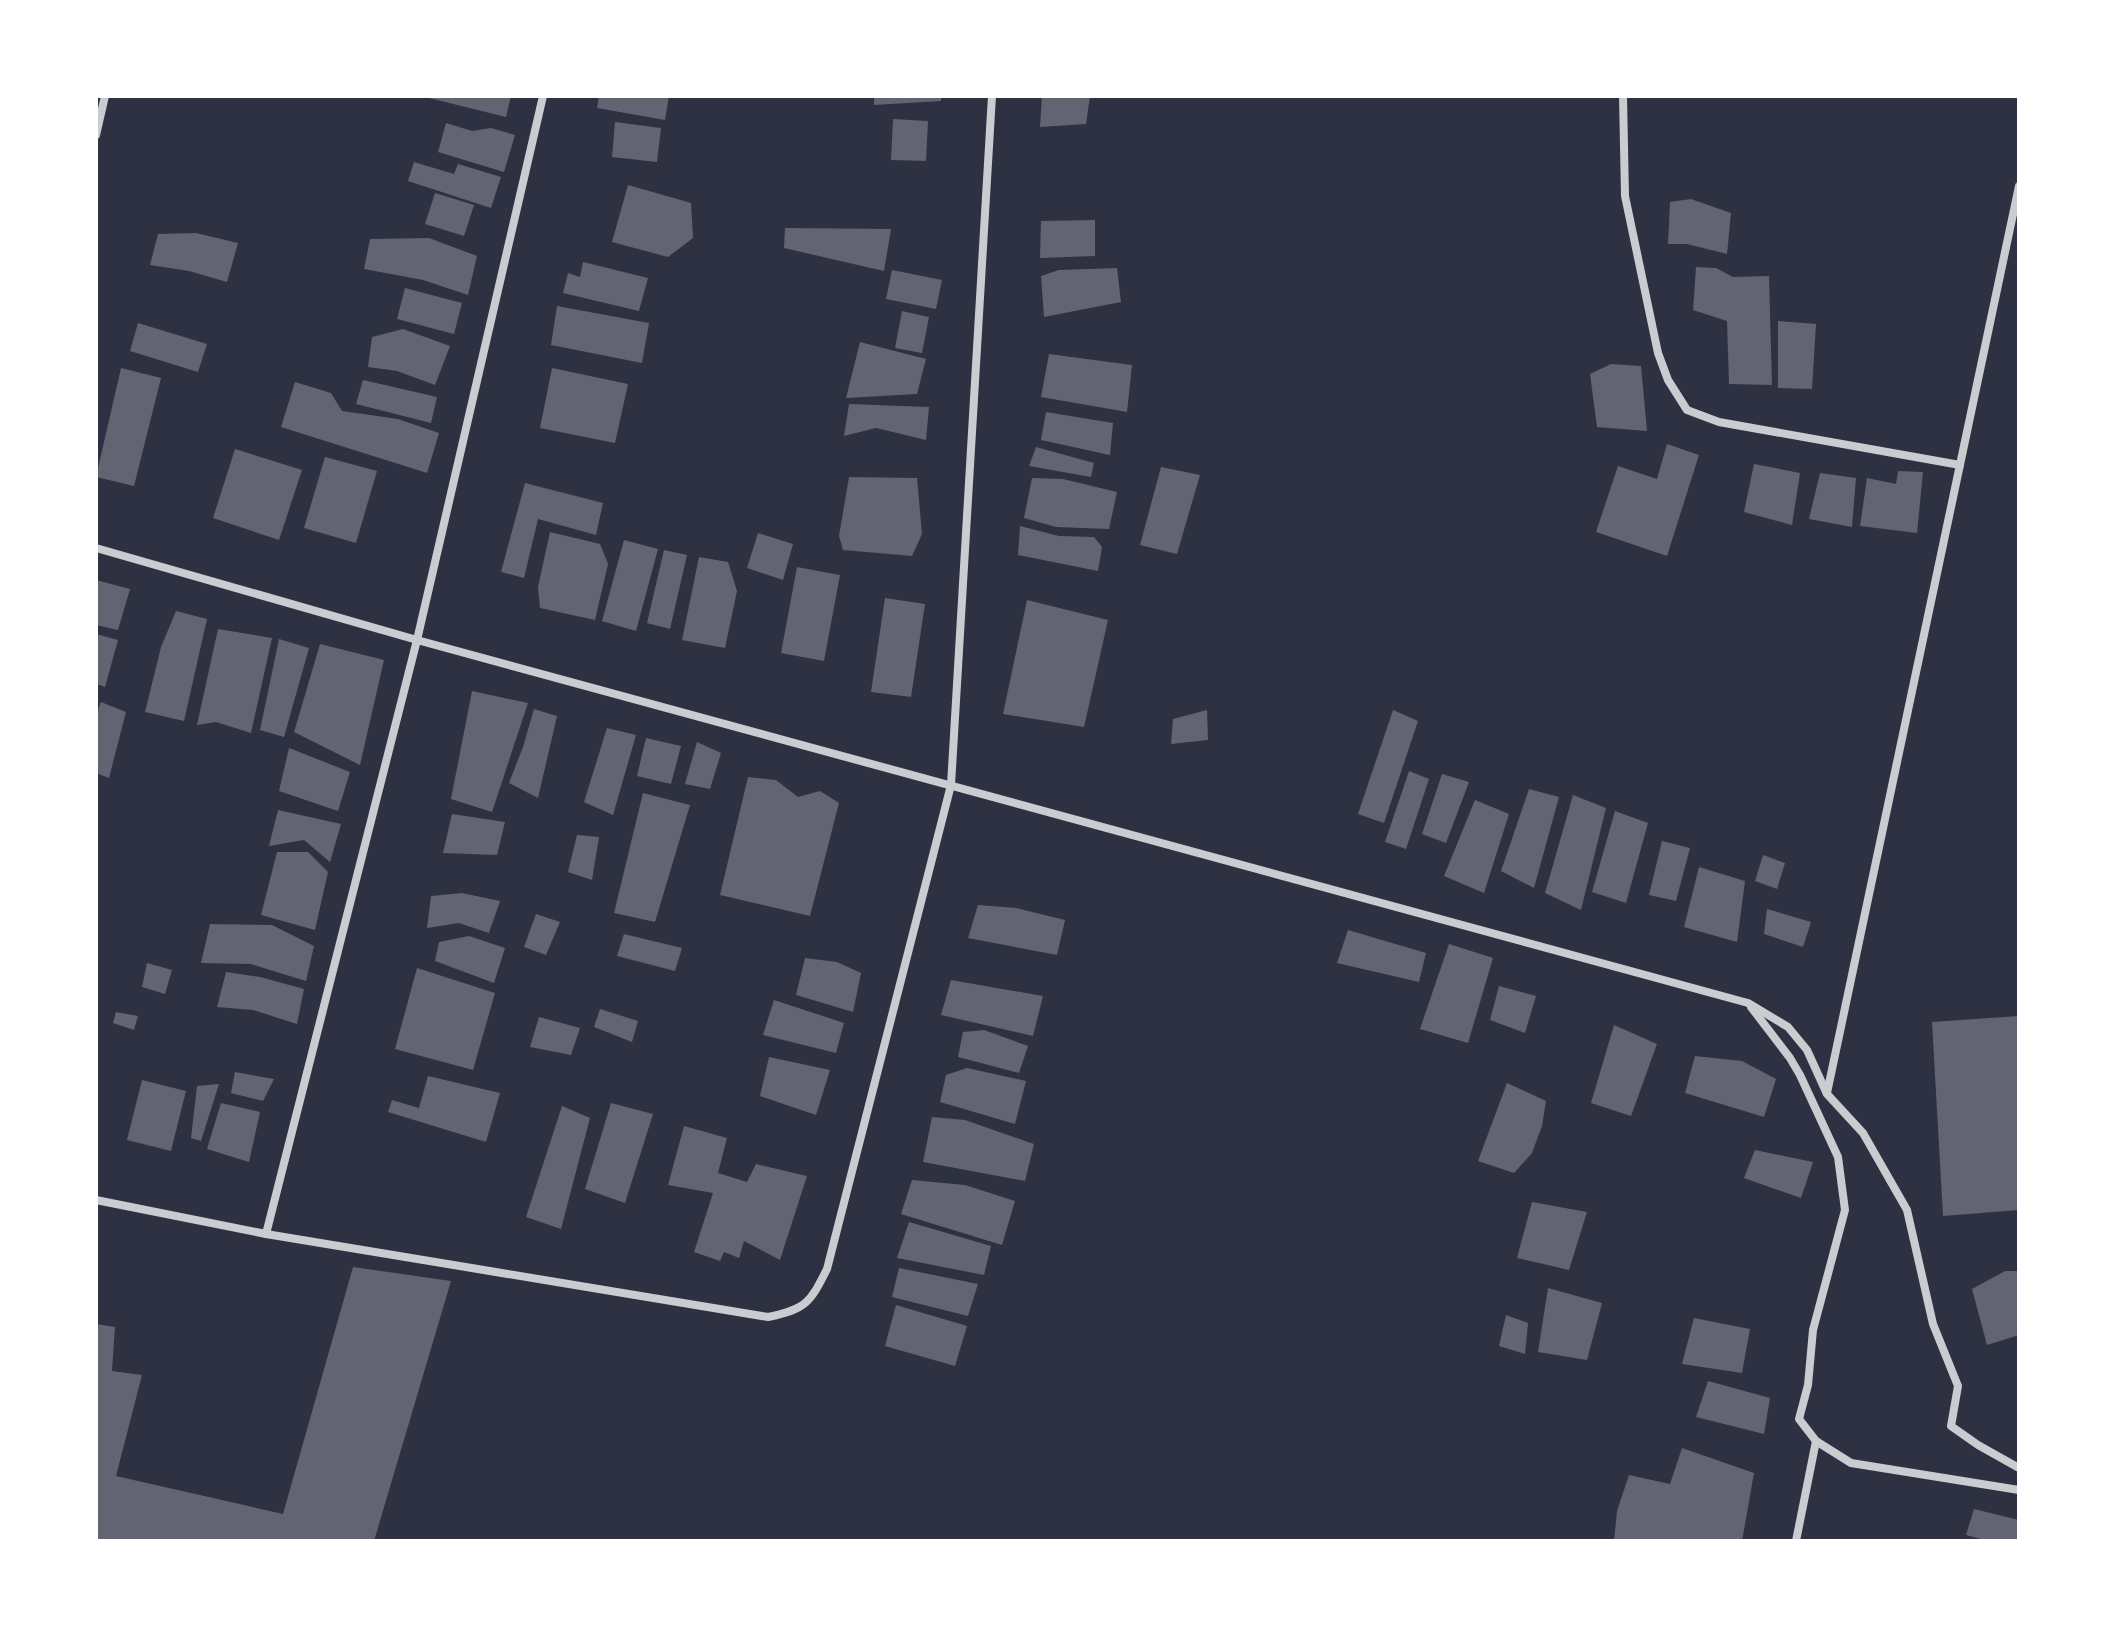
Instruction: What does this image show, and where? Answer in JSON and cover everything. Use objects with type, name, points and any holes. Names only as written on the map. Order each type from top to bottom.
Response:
[{"type":"street","points":[[96,135],[105,96]]},
{"type":"street","points":[[266,1234],[417,640],[543,96]]},
{"type":"street","points":[[96,1200],[266,1234],[768,1317],[790,1312],[812,1299],[827,1269],[951,785],[992,96]]},
{"type":"street","points":[[1623,96],[1625,196],[1645,295],[1668,380],[1687,410],[1719,422],[1960,465]]},
{"type":"street","points":[[1827,1094],[2019,186]]},
{"type":"street","points":[[96,548],[417,640],[1748,1003],[1788,1027],[1807,1050],[1827,1094],[1863,1133],[1907,1210],[1933,1324],[1958,1386],[1951,1426],[2019,1468]]},
{"type":"street","points":[[1748,1003],[1790,1058],[1838,1157],[1845,1210],[1813,1330],[1808,1385],[1799,1419],[1816,1441],[1851,1463],[2019,1490]]},
{"type":"street","points":[[1796,1541],[1816,1441]]},
{"type":"building","points":[[421,96],[511,96],[506,117]]},
{"type":"building","points":[[599,96],[669,96],[665,120],[597,108]]},
{"type":"building","points":[[874,96],[941,96],[941,101],[874,105]]},
{"type":"building","points":[[1042,96],[1090,96],[1086,124],[1040,127]]},
{"type":"building","points":[[893,119],[928,121],[926,161],[891,160]]},
{"type":"building","points":[[615,122],[661,128],[657,162],[612,157]]},
{"type":"building","points":[[446,123],[472,131],[491,128],[515,135],[504,172],[438,152]]},
{"type":"building","points":[[414,162],[454,174],[458,164],[501,177],[491,208],[408,181]]},
{"type":"building","points":[[628,185],[691,203],[693,238],[668,257],[612,242]]},
{"type":"building","points":[[435,193],[474,205],[464,236],[425,224]]},
{"type":"building","points":[[1691,199],[1731,213],[1727,254],[1687,244],[1668,244],[1670,202]]},
{"type":"building","points":[[1095,220],[1095,256],[1040,258],[1041,221]]},
{"type":"building","points":[[785,228],[891,229],[884,271],[784,248]]},
{"type":"building","points":[[196,233],[238,243],[227,282],[189,271],[150,265],[158,234]]},
{"type":"building","points":[[429,238],[477,256],[468,295],[423,280],[364,269],[370,239]]},
{"type":"building","points":[[583,262],[648,278],[639,311],[563,293],[568,273],[580,277]]},
{"type":"building","points":[[1696,267],[1716,268],[1733,277],[1769,276],[1772,385],[1729,384],[1727,321],[1693,310]]},
{"type":"building","points":[[1117,268],[1121,302],[1044,317],[1041,276],[1059,270]]},
{"type":"building","points":[[892,270],[942,280],[936,309],[886,299]]},
{"type":"building","points":[[405,288],[462,303],[454,334],[397,319]]},
{"type":"building","points":[[557,306],[649,323],[642,363],[551,345]]},
{"type":"building","points":[[902,311],[929,317],[922,353],[895,348]]},
{"type":"building","points":[[1778,321],[1816,324],[1812,389],[1778,388]]},
{"type":"building","points":[[138,323],[207,344],[198,372],[130,351]]},
{"type":"building","points":[[403,329],[450,346],[435,385],[397,371],[368,367],[372,337]]},
{"type":"building","points":[[860,342],[926,359],[917,394],[846,398]]},
{"type":"building","points":[[1049,354],[1132,365],[1127,412],[1041,397]]},
{"type":"building","points":[[1611,364],[1641,366],[1647,431],[1597,427],[1590,374]]},
{"type":"building","points":[[121,368],[161,378],[134,486],[96,477]]},
{"type":"building","points":[[552,368],[628,384],[615,443],[540,428]]},
{"type":"building","points":[[363,380],[437,397],[431,423],[356,404]]},
{"type":"building","points":[[295,382],[331,393],[342,411],[398,419],[439,433],[427,473],[281,427]]},
{"type":"building","points":[[849,404],[929,407],[926,440],[876,428],[844,436]]},
{"type":"building","points":[[1046,412],[1113,423],[1110,455],[1041,440]]},
{"type":"building","points":[[1667,444],[1699,455],[1667,556],[1596,532],[1618,466],[1657,479]]},
{"type":"building","points":[[1036,447],[1094,463],[1091,477],[1029,466]]},
{"type":"building","points":[[235,449],[302,470],[279,540],[213,518]]},
{"type":"building","points":[[325,457],[377,471],[356,543],[304,528]]},
{"type":"building","points":[[1754,464],[1800,473],[1792,525],[1744,512]]},
{"type":"building","points":[[1161,467],[1200,475],[1177,554],[1140,545]]},
{"type":"building","points":[[1898,471],[1923,472],[1917,533],[1860,526],[1867,478],[1896,484]]},
{"type":"building","points":[[1820,473],[1856,478],[1852,527],[1809,519]]},
{"type":"building","points":[[849,477],[917,478],[922,534],[912,556],[843,550],[839,536]]},
{"type":"building","points":[[1032,478],[1063,479],[1117,492],[1109,529],[1056,527],[1024,518]]},
{"type":"building","points":[[525,483],[603,503],[596,535],[538,519],[524,578],[501,572]]},
{"type":"building","points":[[1020,526],[1059,536],[1094,537],[1102,547],[1098,571],[1018,555]]},
{"type":"building","points":[[550,532],[600,544],[608,564],[595,620],[540,608],[538,587]]},
{"type":"building","points":[[758,533],[793,544],[783,580],[747,568]]},
{"type":"building","points":[[624,540],[658,549],[636,631],[602,621]]},
{"type":"building","points":[[664,550],[687,555],[670,629],[647,623]]},
{"type":"building","points":[[699,557],[728,562],[737,591],[725,648],[682,640]]},
{"type":"building","points":[[797,567],[840,575],[824,661],[781,653]]},
{"type":"building","points":[[96,580],[130,589],[118,630],[96,625]]},
{"type":"building","points":[[885,598],[925,604],[911,697],[871,692]]},
{"type":"building","points":[[1027,600],[1108,620],[1084,727],[1003,714]]},
{"type":"building","points":[[176,611],[207,619],[184,721],[145,712],[161,647]]},
{"type":"building","points":[[218,629],[272,638],[251,733],[216,722],[197,725]]},
{"type":"building","points":[[96,634],[118,640],[105,687],[96,684]]},
{"type":"building","points":[[279,639],[309,648],[284,737],[260,730]]},
{"type":"building","points":[[320,644],[384,660],[360,765],[294,732]]},
{"type":"building","points":[[472,691],[528,703],[492,812],[451,799]]},
{"type":"building","points":[[101,702],[126,712],[109,778],[96,773],[96,715]]},
{"type":"building","points":[[534,709],[557,716],[538,798],[509,783]]},
{"type":"building","points":[[1207,710],[1208,740],[1171,744],[1173,719]]},
{"type":"building","points":[[1393,710],[1418,721],[1384,823],[1358,814]]},
{"type":"building","points":[[607,728],[636,735],[613,815],[584,802]]},
{"type":"building","points":[[646,738],[681,746],[671,784],[637,776]]},
{"type":"building","points":[[697,742],[721,753],[710,789],[685,784]]},
{"type":"building","points":[[289,748],[350,772],[338,811],[279,791]]},
{"type":"building","points":[[1409,771],[1429,779],[1406,849],[1385,842]]},
{"type":"building","points":[[1442,774],[1469,782],[1446,843],[1422,834]]},
{"type":"building","points":[[748,777],[776,780],[798,797],[820,791],[839,803],[810,916],[720,895]]},
{"type":"building","points":[[1529,789],[1559,797],[1534,888],[1501,871]]},
{"type":"building","points":[[643,793],[690,805],[655,922],[614,913]]},
{"type":"building","points":[[1573,795],[1606,808],[1581,910],[1545,893]]},
{"type":"building","points":[[1475,800],[1509,814],[1484,893],[1444,876]]},
{"type":"building","points":[[278,810],[341,824],[330,862],[304,840],[269,846]]},
{"type":"building","points":[[1615,811],[1648,823],[1626,903],[1592,892]]},
{"type":"building","points":[[452,814],[505,822],[497,855],[443,853]]},
{"type":"building","points":[[577,835],[599,837],[592,880],[568,872]]},
{"type":"building","points":[[1662,841],[1690,848],[1676,901],[1649,895]]},
{"type":"building","points":[[277,852],[308,852],[328,872],[315,930],[261,915]]},
{"type":"building","points":[[1763,855],[1785,863],[1777,889],[1755,881]]},
{"type":"building","points":[[1699,867],[1745,881],[1737,942],[1684,927]]},
{"type":"building","points":[[462,893],[500,901],[489,933],[459,923],[427,928],[431,896]]},
{"type":"building","points":[[978,905],[1016,908],[1065,920],[1057,955],[968,938]]},
{"type":"building","points":[[1767,909],[1811,922],[1803,947],[1764,934]]},
{"type":"building","points":[[536,914],[560,922],[546,955],[524,947]]},
{"type":"building","points":[[210,924],[272,925],[314,946],[306,981],[251,964],[201,963]]},
{"type":"building","points":[[1348,930],[1426,953],[1419,982],[1337,963]]},
{"type":"building","points":[[624,934],[682,948],[675,971],[617,956]]},
{"type":"building","points":[[469,936],[505,948],[494,983],[435,961],[439,942]]},
{"type":"building","points":[[1449,944],[1493,958],[1468,1043],[1420,1029]]},
{"type":"building","points":[[805,958],[837,962],[861,973],[853,1012],[796,995]]},
{"type":"building","points":[[147,963],[172,970],[165,994],[142,987]]},
{"type":"building","points":[[417,968],[495,993],[473,1070],[395,1049]]},
{"type":"building","points":[[226,972],[304,989],[297,1024],[253,1010],[217,1007]]},
{"type":"building","points":[[951,980],[1043,996],[1033,1036],[941,1015]]},
{"type":"building","points":[[1499,986],[1536,996],[1525,1033],[1490,1020]]},
{"type":"building","points":[[774,1000],[844,1023],[836,1053],[763,1035]]},
{"type":"building","points":[[600,1009],[638,1021],[632,1042],[594,1027]]},
{"type":"building","points":[[116,1012],[138,1016],[134,1030],[113,1023]]},
{"type":"building","points":[[2019,1016],[2019,1210],[1943,1216],[1932,1022]]},
{"type":"building","points":[[539,1017],[580,1028],[571,1055],[530,1047]]},
{"type":"building","points":[[1614,1025],[1657,1044],[1631,1116],[1591,1103]]},
{"type":"building","points":[[984,1030],[1028,1046],[1019,1073],[958,1057],[963,1032]]},
{"type":"building","points":[[1695,1056],[1742,1061],[1776,1079],[1764,1117],[1685,1093]]},
{"type":"building","points":[[769,1057],[830,1070],[816,1115],[760,1096]]},
{"type":"building","points":[[967,1068],[1026,1081],[1015,1124],[940,1102],[946,1075]]},
{"type":"building","points":[[235,1072],[274,1079],[263,1101],[231,1093]]},
{"type":"building","points":[[428,1076],[500,1093],[486,1142],[388,1112],[392,1100],[419,1108]]},
{"type":"building","points":[[142,1080],[186,1091],[171,1151],[127,1140]]},
{"type":"building","points":[[1507,1083],[1546,1101],[1542,1126],[1532,1153],[1514,1173],[1478,1161]]},
{"type":"building","points":[[219,1084],[201,1141],[191,1138],[197,1086]]},
{"type":"building","points":[[221,1103],[260,1112],[249,1162],[207,1149]]},
{"type":"building","points":[[611,1103],[653,1114],[625,1203],[585,1189]]},
{"type":"building","points":[[562,1106],[590,1118],[561,1229],[526,1217]]},
{"type":"building","points":[[932,1117],[965,1120],[1034,1144],[1025,1181],[923,1162]]},
{"type":"building","points":[[684,1126],[727,1138],[718,1173],[747,1182],[756,1164],[807,1176],[780,1260],[744,1241],[739,1258],[724,1252],[720,1261],[694,1252],[713,1193],[668,1185]]},
{"type":"building","points":[[1755,1150],[1813,1162],[1801,1198],[1744,1178]]},
{"type":"building","points":[[912,1180],[965,1185],[1015,1201],[1002,1245],[901,1214]]},
{"type":"building","points":[[1532,1202],[1587,1212],[1569,1270],[1517,1258]]},
{"type":"building","points":[[909,1222],[991,1246],[984,1275],[897,1258]]},
{"type":"building","points":[[353,1267],[451,1281],[374,1541],[96,1541],[96,1324],[115,1327],[112,1371],[142,1375],[116,1476],[283,1514]]},
{"type":"building","points":[[899,1268],[978,1284],[968,1316],[892,1297]]},
{"type":"building","points":[[2005,1271],[2019,1271],[2019,1335],[1987,1345],[1972,1289]]},
{"type":"building","points":[[1548,1288],[1602,1303],[1587,1360],[1538,1352]]},
{"type":"building","points":[[896,1305],[967,1326],[955,1366],[885,1346]]},
{"type":"building","points":[[1506,1315],[1528,1323],[1525,1354],[1499,1346]]},
{"type":"building","points":[[1694,1318],[1750,1329],[1742,1373],[1682,1364]]},
{"type":"building","points":[[1708,1381],[1770,1398],[1764,1434],[1696,1417]]},
{"type":"building","points":[[1682,1448],[1754,1473],[1742,1541],[1614,1541],[1617,1511],[1629,1475],[1670,1484]]},
{"type":"building","points":[[1974,1509],[2019,1520],[2019,1541],[1988,1541],[1966,1535]]}]
